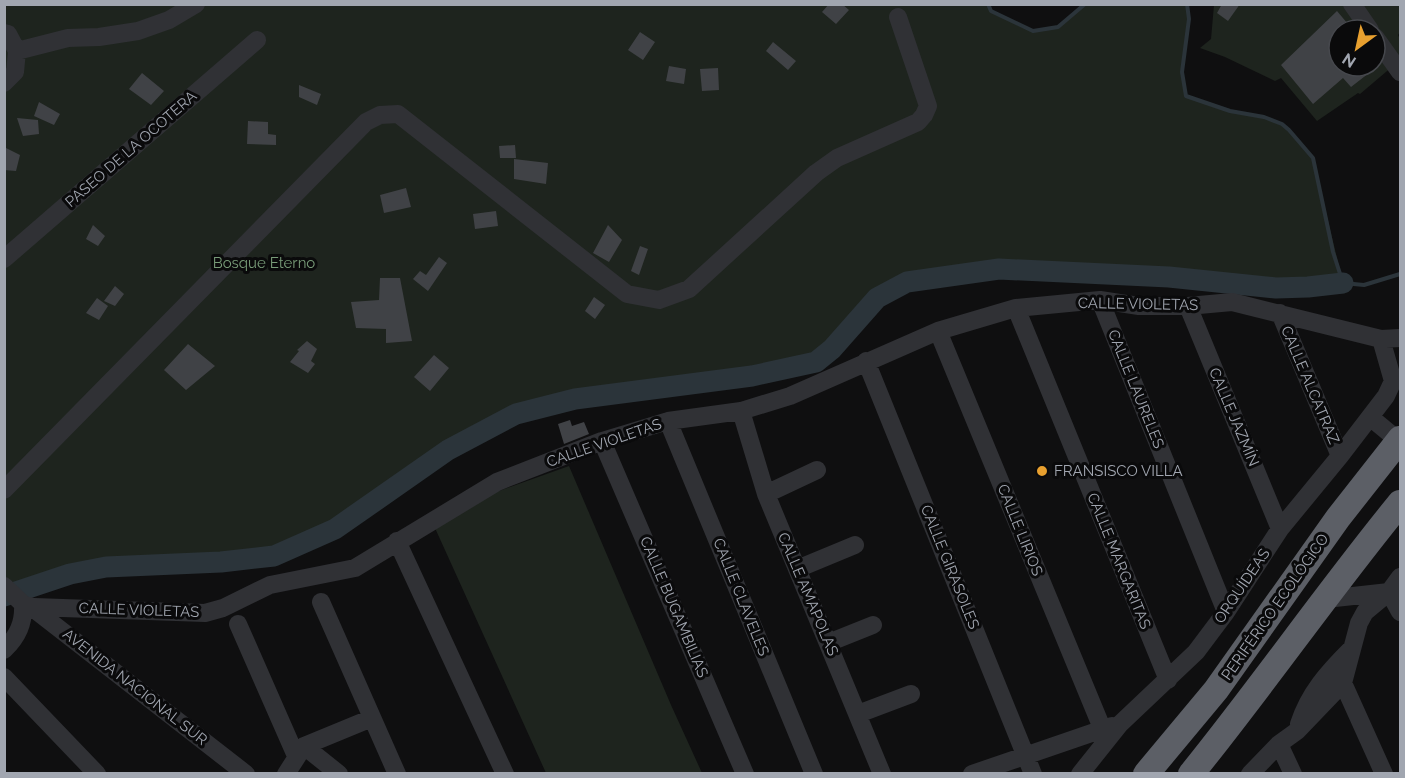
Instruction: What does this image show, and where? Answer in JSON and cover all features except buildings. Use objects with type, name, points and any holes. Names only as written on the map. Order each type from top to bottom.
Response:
[{"type":"highway","name":"PERIFÉRICO ECOLÓGICO","points":[[1146,774],[1216,690],[1338,518],[1400,440]]},
{"type":"highway","points":[[1191,774],[1246,706],[1363,548],[1401,503]]},
{"type":"street","points":[[17,51],[68,38],[99,37],[138,31],[165,12],[196,4]]},
{"type":"street","points":[[1352,4],[1362,18]]},
{"type":"street","points":[[4,490],[366,122],[381,115],[398,114],[627,294],[659,300],[689,289],[816,173],[837,158],[918,122],[924,115],[928,106],[898,17]]},
{"type":"street","points":[[4,33],[8,34],[17,51],[15,72],[4,83]]},
{"type":"street","name":"PASEO DE LA OCOTERA","points":[[4,259],[257,40]]},
{"type":"street","points":[[1387,53],[1397,67]]},
{"type":"street","name":"CALLE VIOLETAS","points":[[17,597],[205,613],[223,608],[270,585],[355,568],[497,482],[602,441],[668,421],[741,411],[790,396],[938,331],[1016,308],[1100,300],[1139,306],[1188,306],[1232,302],[1381,339],[1401,338]]},
{"type":"street","name":"CALLE LAURELES","points":[[1100,300],[1226,612]]},
{"type":"street","name":"CALLE JAZMÍN","points":[[1188,306],[1280,529]]},
{"type":"street","name":"CALLE MARGARITAS","points":[[1016,308],[1168,680]]},
{"type":"street","name":"CALLE ALCATRAZ","points":[[1280,313],[1340,456]]},
{"type":"street","name":"CALLE LIRIOS","points":[[938,331],[1102,728]]},
{"type":"street","name":"ORQUÍDEAS","points":[[1080,774],[1120,724],[1196,652],[1226,612],[1280,529],[1340,456],[1391,387],[1393,381],[1381,339]]},
{"type":"street","name":"CALLE GIRASOLES","points":[[866,361],[1033,774]]},
{"type":"street","name":"CALLE AMAPOLAS","points":[[741,411],[766,494],[882,774]]},
{"type":"street","points":[[1370,417],[1400,440]]},
{"type":"street","name":"CALLE CLAVELES","points":[[668,421],[814,774]]},
{"type":"street","name":"CALLE BUGAMBILIAS","points":[[602,441],[745,774]]},
{"type":"street","points":[[766,494],[817,470]]},
{"type":"street","points":[[397,541],[505,774]]},
{"type":"street","points":[[797,569],[855,545]]},
{"type":"street","points":[[1250,774],[1343,684],[1359,623],[1365,612],[1389,592],[1401,577]]},
{"type":"street","points":[[1326,599],[1389,592]]},
{"type":"street","points":[[1389,592],[1401,612]]},
{"type":"street","points":[[4,650],[19,633],[24,617],[17,597]]},
{"type":"street","name":"AVENIDA NACIONAL SUR","points":[[17,597],[246,774]]},
{"type":"street","points":[[321,602],[397,774]]},
{"type":"street","points":[[238,624],[300,751],[339,774]]},
{"type":"street","points":[[828,643],[873,625]]},
{"type":"street","points":[[1297,731],[1310,696],[1352,648]]},
{"type":"street","points":[[4,677],[97,774]]},
{"type":"street","points":[[1343,684],[1384,774]]},
{"type":"street","points":[[858,714],[911,694]]},
{"type":"street","points":[[286,774],[300,751],[372,718]]},
{"type":"street","points":[[972,774],[1102,728],[1120,724]]},
{"type":"street","points":[[1279,744],[1293,774]]},
{"type":"green space","name":"Bosque Eterno","points":[[988,4],[991,11],[1033,31],[1058,27],[1085,5],[1187,5],[1189,19],[1182,72],[1186,96],[1230,111],[1264,117],[1282,124],[1313,158],[1343,283],[1276,288],[1169,277],[999,269],[907,282],[877,298],[832,349],[816,362],[752,376],[575,399],[516,414],[448,450],[335,529],[274,556],[221,562],[106,567],[70,574],[5,596],[4,5]]},
{"type":"green space","points":[[1214,5],[1400,5],[1398,35],[1400,60],[1387,71],[1387,18],[1327,18],[1327,78],[1379,78],[1360,94],[1358,93],[1317,121],[1281,78],[1275,81],[1225,57],[1200,48],[1211,39]]},
{"type":"green space","points":[[569,466],[702,773],[546,773],[435,528],[496,492]]},
{"type":"waterway","points":[[988,4],[991,11],[1033,31],[1058,27],[1085,4]]},
{"type":"waterway","points":[[1187,4],[1189,19],[1182,72],[1186,96],[1230,111],[1264,117],[1282,124],[1313,158],[1333,252],[1343,283],[1364,285],[1400,274]]},
{"type":"waterway","points":[[4,596],[70,574],[106,567],[221,562],[274,556],[335,529],[448,450],[516,414],[575,399],[752,376],[816,362],[832,349],[877,298],[907,282],[999,269],[1169,277],[1276,288],[1343,283]]},
{"type":"place","name":"FRANSISCO VILLA","points":[[1042,471]]}]
